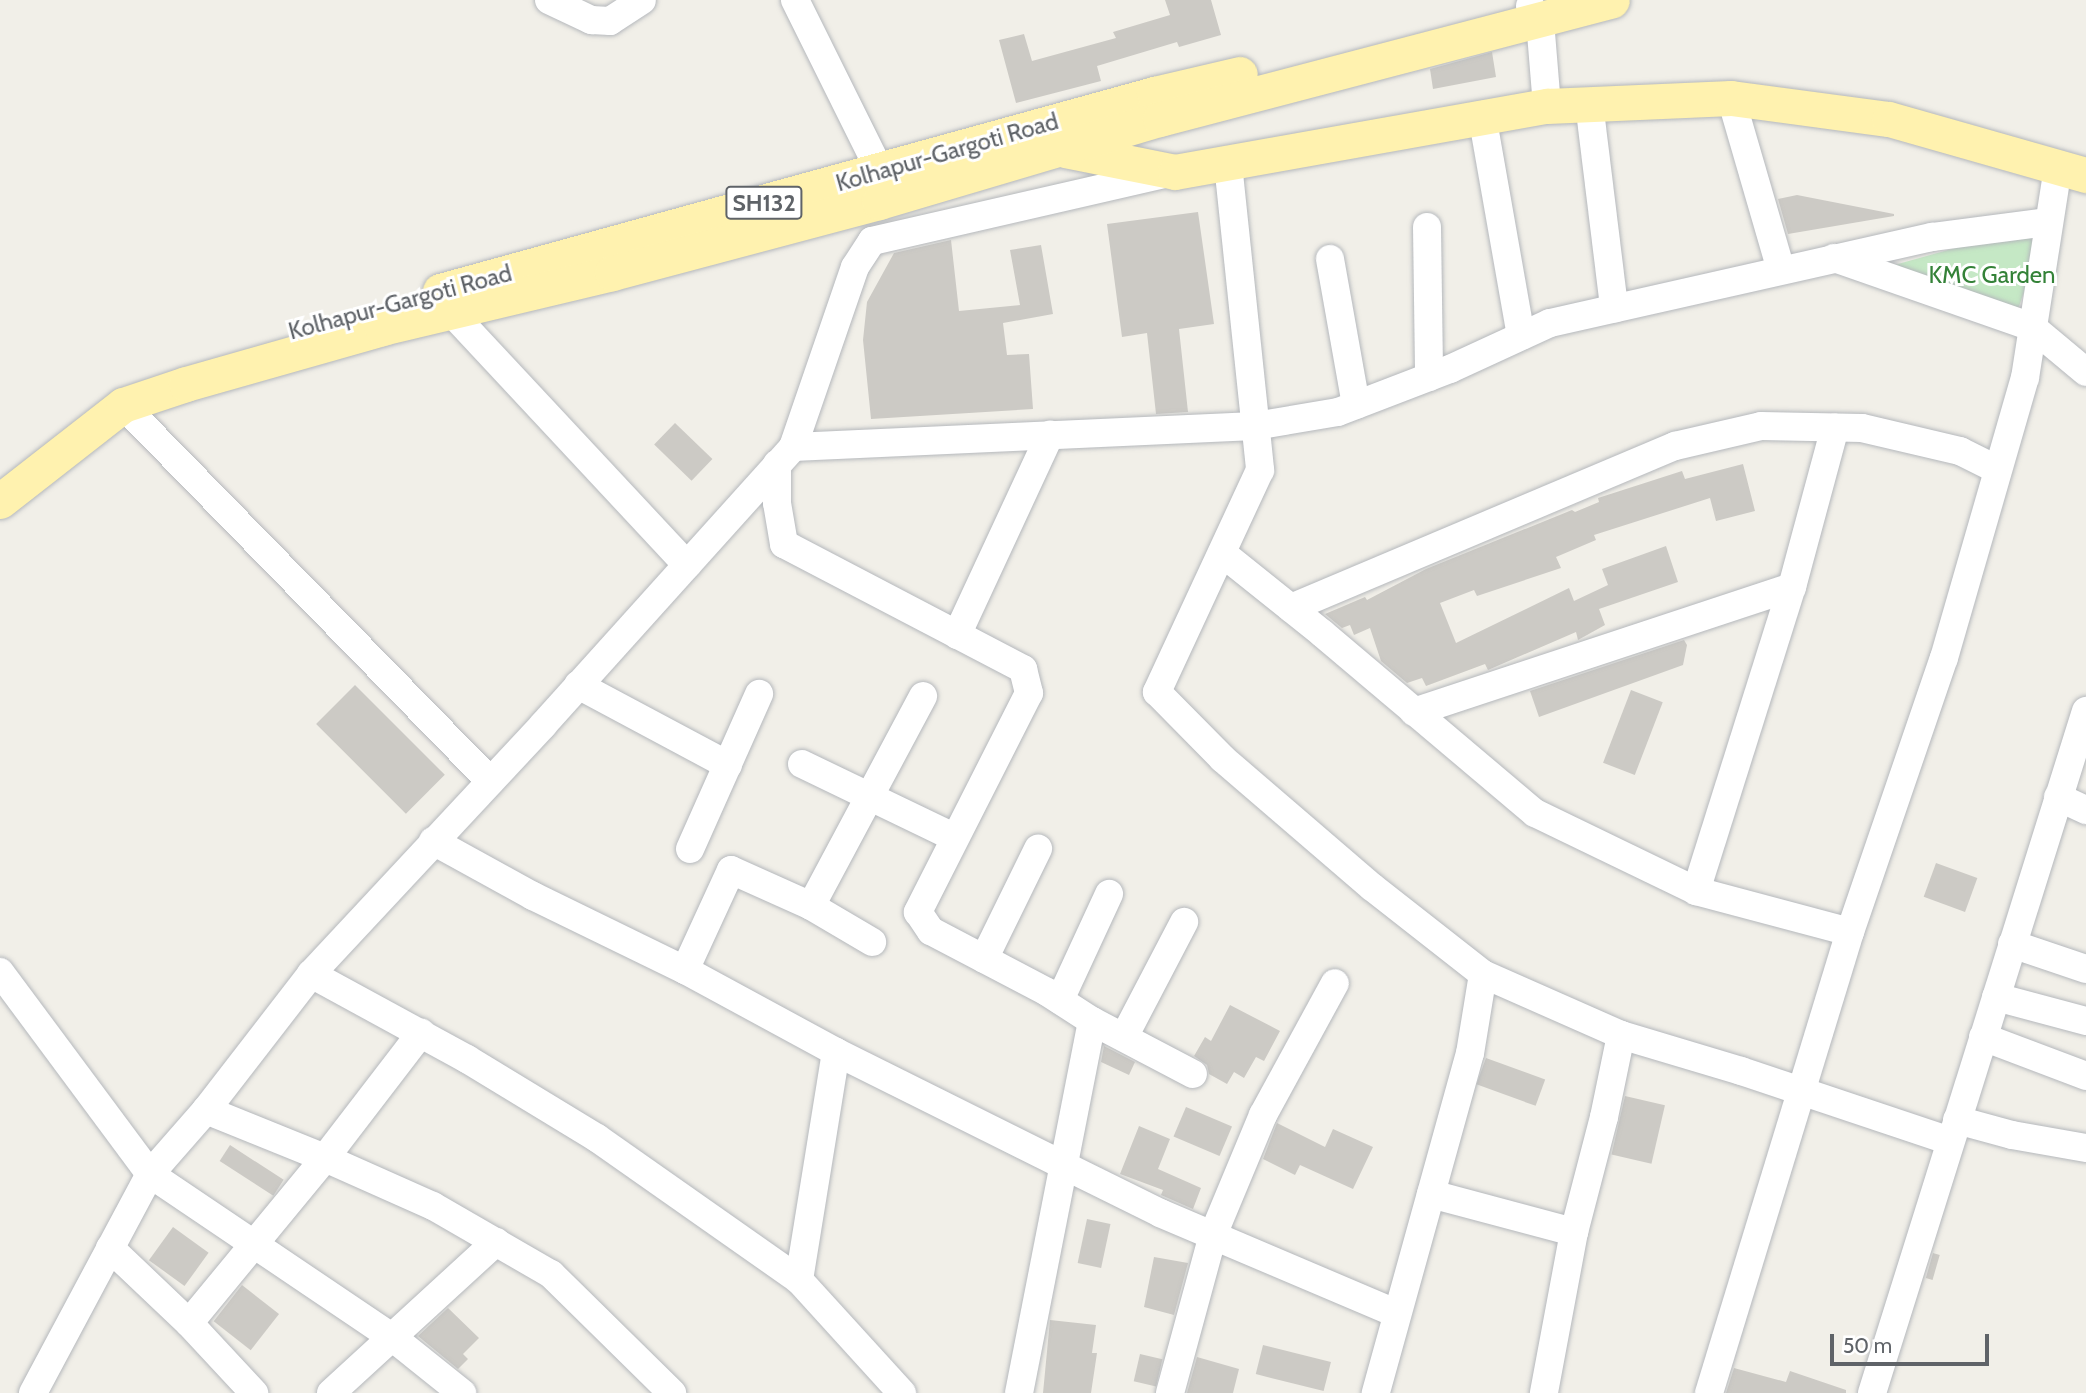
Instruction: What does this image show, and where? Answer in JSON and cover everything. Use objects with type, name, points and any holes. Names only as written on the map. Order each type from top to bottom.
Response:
[{"type":"main road","points":[[0,501],[123,405],[330,342],[612,273],[879,187],[1062,149],[1548,5],[1612,0]]},
{"type":"main road","name":"Kolhapur-Gargoti Road","points":[[0,475],[107,396],[178,362],[879,187],[1154,94],[1548,5]]},
{"type":"main road","points":[[1062,149],[1175,172],[1482,115],[1547,106],[1731,98],[1889,119],[2079,173]]},
{"type":"street","points":[[549,0],[591,20],[610,21],[642,0]]},
{"type":"street","points":[[795,0],[879,187],[872,241],[855,267],[785,456],[777,503],[784,544],[1023,669],[1029,693],[918,912],[931,931],[1193,1074]]},
{"type":"street","points":[[1547,106],[1548,5]]},
{"type":"street","points":[[1731,98],[1781,270]]},
{"type":"street","points":[[1589,103],[1614,308]]},
{"type":"street","points":[[1482,115],[1521,336]]},
{"type":"street","points":[[1228,164],[1260,470],[1157,692],[1223,759],[1372,887],[1483,974],[1621,1035],[1800,1092],[1953,1130],[2012,1135],[2086,1148]]},
{"type":"street","points":[[872,241],[1175,172]]},
{"type":"street","points":[[1709,1393],[1850,932],[1944,658],[2025,378],[2048,222],[2079,173]]},
{"type":"street","points":[[33,1393],[150,1174],[206,1110],[311,974],[579,685],[785,456],[1049,435],[1255,426],[1338,412],[1429,377],[1550,323],[1931,237],[2048,222]]},
{"type":"street","points":[[1427,227],[1429,377]]},
{"type":"street","points":[[1834,258],[2032,327],[2086,372]]},
{"type":"street","points":[[1330,260],[1356,405]]},
{"type":"street","points":[[450,312],[687,565]]},
{"type":"street","points":[[123,405],[490,781]]},
{"type":"street","points":[[1291,608],[1675,446],[1761,426],[1862,428],[1960,451],[1998,470]]},
{"type":"street","points":[[1696,891],[1792,587],[1835,428]]},
{"type":"street","points":[[957,635],[1049,435]]},
{"type":"street","points":[[1222,553],[1535,813],[1696,891],[1850,932]]},
{"type":"street","points":[[1414,712],[1792,587]]},
{"type":"street","points":[[579,685],[727,765]]},
{"type":"street","points":[[690,849],[759,694]]},
{"type":"street","points":[[811,906],[923,696]]},
{"type":"street","points":[[1872,1393],[2086,710]]},
{"type":"street","points":[[802,764],[954,837]]},
{"type":"street","points":[[2059,797],[2086,810]]},
{"type":"street","points":[[433,841],[533,896],[685,970],[836,1052],[1063,1165],[1213,1235],[1396,1313]]},
{"type":"street","points":[[984,959],[1038,849]]},
{"type":"street","points":[[685,970],[731,870],[811,906],[873,942]]},
{"type":"street","points":[[1060,1000],[1109,894]]},
{"type":"street","points":[[1124,1037],[1184,922]]},
{"type":"street","points":[[2012,944],[2086,969]]},
{"type":"street","points":[[0,972],[150,1174],[392,1337],[462,1393]]},
{"type":"street","points":[[311,974],[421,1033],[597,1139],[799,1280],[902,1393]]},
{"type":"street","points":[[1376,1393],[1470,1053],[1483,974]]},
{"type":"street","points":[[1170,1393],[1213,1235],[1264,1115],[1335,983]]},
{"type":"street","points":[[1996,997],[2086,1021]]},
{"type":"street","points":[[1018,1393],[1092,1021]]},
{"type":"street","points":[[189,1323],[325,1158],[421,1033]]},
{"type":"street","points":[[1544,1393],[1574,1232],[1604,1117],[1621,1035]]},
{"type":"street","points":[[1983,1037],[2086,1076]]},
{"type":"street","points":[[799,1280],[836,1052]]},
{"type":"street","points":[[206,1110],[325,1158],[433,1206],[551,1274],[673,1393]]},
{"type":"street","points":[[1431,1194],[1574,1232]]},
{"type":"street","points":[[331,1393],[496,1242]]},
{"type":"street","points":[[110,1248],[189,1323],[254,1393]]},
{"type":"green space","name":"KMC Garden","points":[[2048,222],[2014,321],[1873,271]]},
{"type":"building","points":[[1165,0],[1211,0],[1221,35],[1179,47],[1177,42],[1097,66],[1101,81],[1016,103],[999,40],[1024,34],[1032,61],[1116,38],[1113,32],[1170,15]]},
{"type":"building","points":[[1492,52],[1496,77],[1433,89],[1430,69]]},
{"type":"building","points":[[1797,195],[1894,216],[1788,234],[1778,199]]},
{"type":"building","points":[[1198,212],[1214,324],[1179,329],[1188,412],[1156,414],[1147,333],[1122,337],[1107,224]]},
{"type":"building","points":[[951,240],[959,311],[1020,305],[1010,250],[1041,245],[1053,314],[1003,323],[1007,355],[1029,354],[1033,409],[871,419],[863,340],[867,302],[894,253]]},
{"type":"building","points":[[675,423],[712,459],[692,481],[654,445]]},
{"type":"building","points":[[1743,464],[1755,511],[1716,521],[1710,498],[1594,535],[1596,540],[1556,557],[1561,568],[1477,596],[1474,590],[1440,603],[1456,643],[1569,588],[1574,601],[1608,585],[1602,569],[1666,546],[1678,582],[1599,609],[1605,625],[1578,640],[1576,632],[1488,670],[1485,664],[1426,686],[1422,678],[1407,683],[1381,661],[1370,628],[1354,635],[1350,625],[1342,628],[1325,614],[1365,597],[1367,600],[1426,569],[1572,510],[1575,512],[1599,502],[1598,498],[1682,471],[1685,479]]},
{"type":"building","points":[[1684,640],[1687,645],[1683,665],[1539,717],[1530,691]]},
{"type":"building","points":[[355,685],[445,775],[406,814],[316,724]]},
{"type":"building","points":[[1631,690],[1663,702],[1635,775],[1603,763]]},
{"type":"building","points":[[1936,863],[1977,878],[1965,912],[1924,897]]},
{"type":"building","points":[[1230,1005],[1280,1031],[1264,1061],[1256,1057],[1244,1078],[1234,1072],[1227,1084],[1209,1074],[1207,1065],[1194,1056],[1205,1037],[1211,1041]]},
{"type":"building","points":[[1104,1046],[1135,1062],[1129,1075],[1101,1062]]},
{"type":"building","points":[[1486,1058],[1545,1080],[1536,1106],[1476,1084]]},
{"type":"building","points":[[1625,1096],[1665,1105],[1651,1164],[1612,1154]]},
{"type":"building","points":[[1186,1107],[1232,1127],[1220,1156],[1173,1136]]},
{"type":"building","points":[[1277,1123],[1325,1147],[1333,1129],[1373,1147],[1353,1189],[1300,1165],[1295,1175],[1263,1159]]},
{"type":"building","points":[[1139,1126],[1170,1139],[1158,1169],[1201,1188],[1193,1209],[1161,1195],[1163,1190],[1120,1174]]},
{"type":"building","points":[[230,1145],[284,1180],[273,1196],[220,1161]]},
{"type":"building","points":[[1087,1219],[1110,1224],[1101,1268],[1078,1263]]},
{"type":"building","points":[[173,1227],[209,1253],[184,1286],[149,1260]]},
{"type":"building","points":[[1933,1253],[1940,1255],[1933,1280],[1926,1278]]},
{"type":"building","points":[[1154,1257],[1188,1263],[1174,1315],[1144,1307]]},
{"type":"building","points":[[242,1285],[279,1314],[251,1350],[214,1321]]},
{"type":"building","points":[[448,1308],[479,1338],[463,1354],[468,1359],[458,1369],[418,1336]]},
{"type":"building","points":[[1050,1320],[1096,1325],[1092,1353],[1097,1353],[1091,1393],[1043,1393]]},
{"type":"building","points":[[1263,1345],[1331,1362],[1324,1391],[1256,1374]]},
{"type":"building","points":[[1140,1354],[1162,1359],[1156,1386],[1134,1381]]},
{"type":"building","points":[[1197,1357],[1239,1369],[1233,1393],[1187,1393]]},
{"type":"building","points":[[1734,1368],[1786,1382],[1790,1371],[1846,1390],[1846,1393],[1726,1393]]}]
